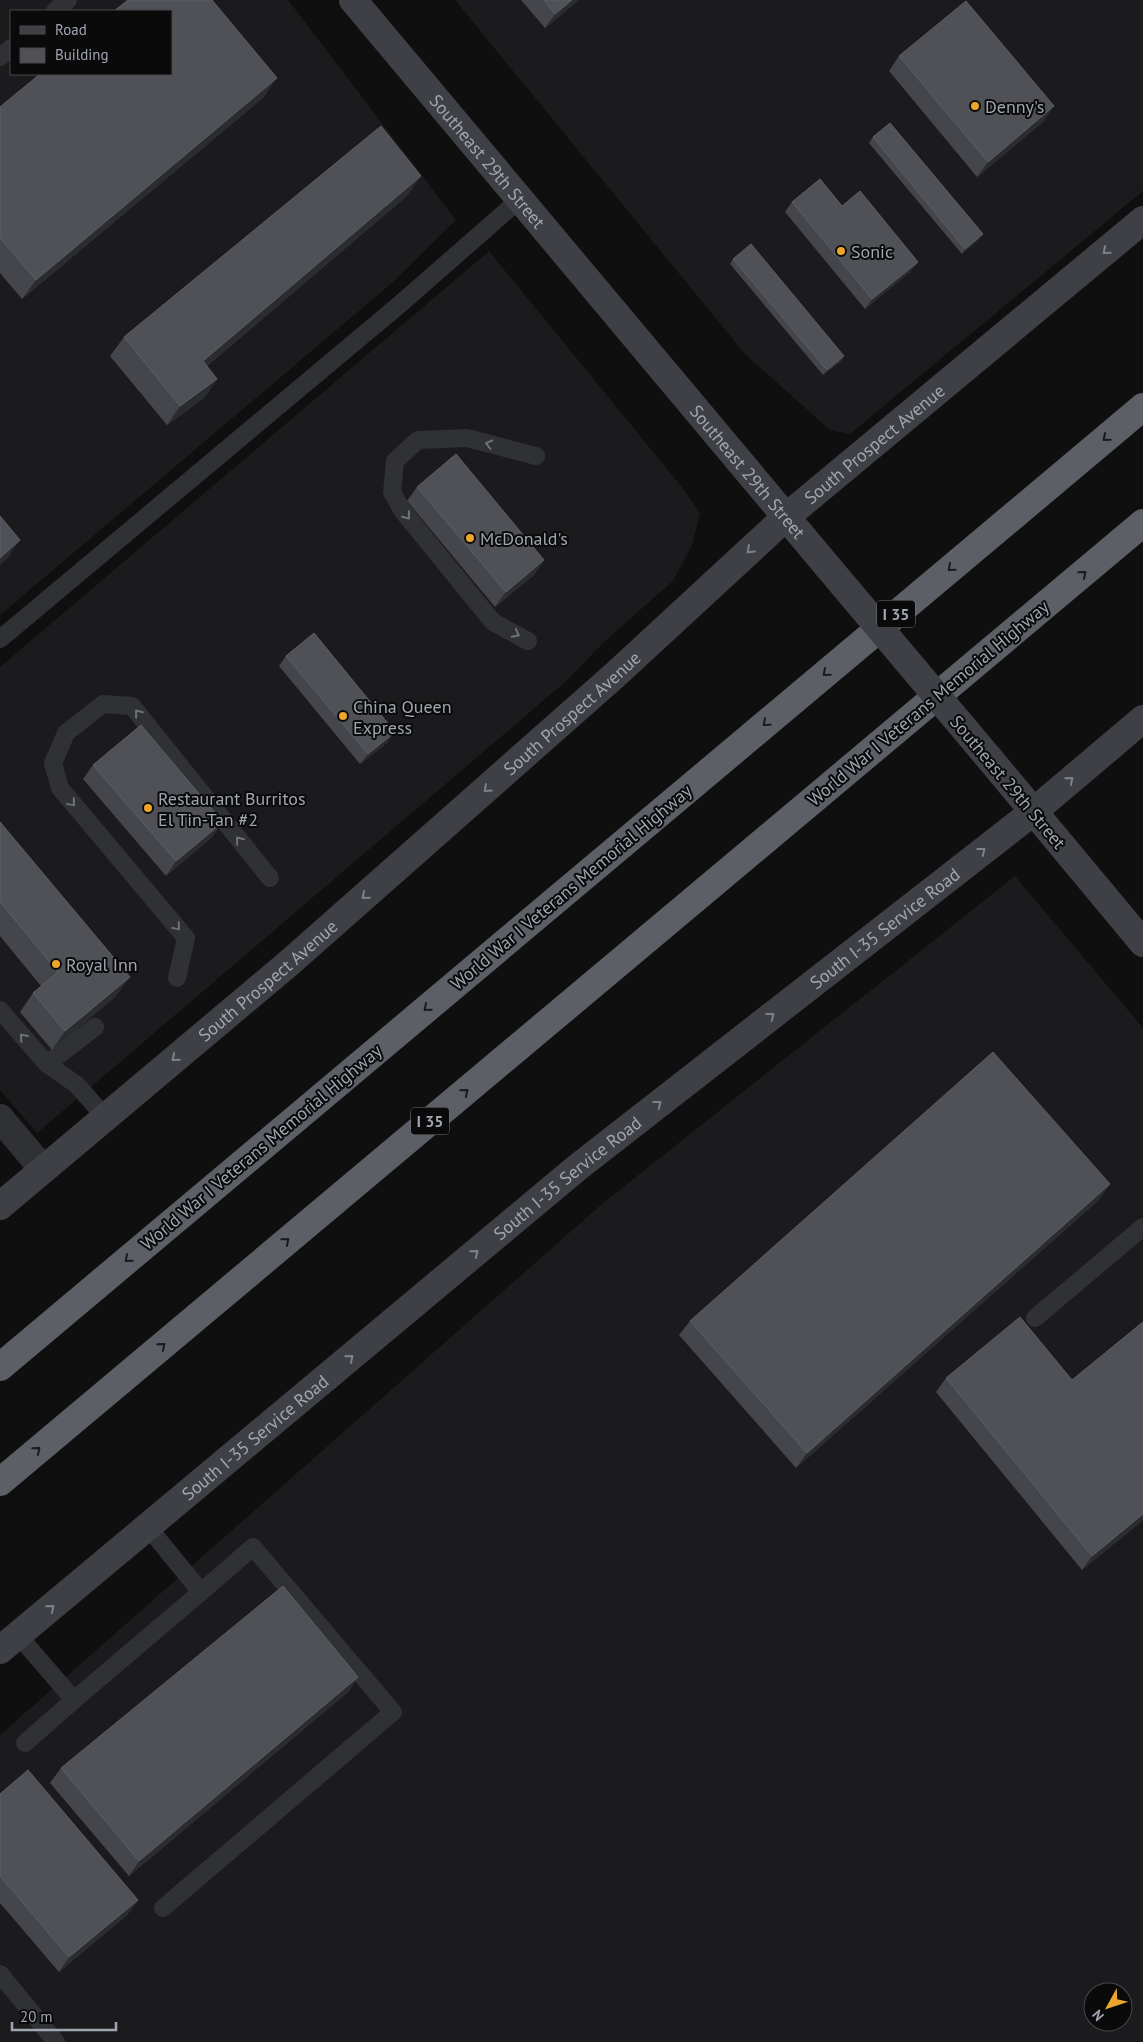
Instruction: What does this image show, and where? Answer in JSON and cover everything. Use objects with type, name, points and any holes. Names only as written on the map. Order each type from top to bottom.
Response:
[{"type":"highway","name":"World War I Veterans Memorial Highway","points":[[0,1366],[1143,407]]},
{"type":"highway","name":"World War I Veterans Memorial Highway","points":[[0,1482],[1143,523]]},
{"type":"main road","name":"Southeast 29th Street","points":[[353,0],[1143,943]]},
{"type":"main road","name":"South Prospect Avenue","points":[[0,1206],[296,957],[614,675],[786,517],[1143,220]]},
{"type":"main road","name":"South I-35 Service Road","points":[[9,1642],[578,1167],[1033,812],[1143,719]]},
{"type":"street","points":[[0,1118],[43,1169]]},
{"type":"lane","points":[[56,10],[68,0]]},
{"type":"lane","points":[[0,57],[10,49]]},
{"type":"lane","points":[[0,639],[392,311],[519,200]]},
{"type":"lane","points":[[528,641],[494,622],[402,510],[392,492],[395,461],[418,440],[468,438],[536,456]]},
{"type":"lane","points":[[177,978],[186,938],[60,788],[53,763],[66,733],[103,704],[132,706],[270,878]]},
{"type":"lane","points":[[0,1010],[47,1064],[77,1086],[105,1117]]},
{"type":"lane","points":[[47,1064],[95,1027]]},
{"type":"lane","points":[[1034,1318],[1143,1227]]},
{"type":"lane","points":[[148,1527],[201,1592]]},
{"type":"lane","points":[[25,1743],[253,1547],[393,1712],[163,1908]]},
{"type":"lane","points":[[9,1642],[74,1700]]},
{"type":"lane","points":[[0,1974],[56,2042]]},
{"type":"shaded area","points":[[0,0],[288,0],[456,220],[393,282],[0,615]]},
{"type":"shaded area","points":[[455,0],[1143,0],[1143,191],[850,434],[830,430],[745,354]]},
{"type":"shaded area","points":[[489,251],[681,486],[700,513],[692,545],[673,581],[606,640],[565,682],[37,1133],[0,1090],[0,667]]},
{"type":"shaded area","points":[[1015,876],[1143,1028],[1143,2042],[0,2042],[0,1735],[603,1203]]},
{"type":"building","points":[[128,0],[212,0],[277,78],[36,280],[0,238],[0,107],[39,75],[172,75],[172,10],[115,10]]},
{"type":"building","points":[[544,0],[572,0],[555,14]]},
{"type":"building","name":"Denny's","points":[[966,1],[1054,106],[988,162],[899,56]]},
{"type":"building","points":[[890,123],[983,234],[965,249],[873,137]]},
{"type":"building","points":[[381,126],[421,176],[203,361],[217,379],[180,406],[124,337]]},
{"type":"building","points":[[820,179],[842,206],[860,191],[918,262],[872,299],[792,202]]},
{"type":"building","points":[[751,244],[844,356],[827,370],[733,259]]},
{"type":"building","name":"McDonald's","points":[[456,454],[544,560],[506,592],[417,487]]},
{"type":"building","points":[[0,516],[20,540],[0,558]]},
{"type":"building","name":"China Queen Express","points":[[314,633],[395,732],[368,754],[286,656]]},
{"type":"building","name":"Restaurant Burritos El Tin-Tan #2","points":[[141,725],[223,822],[176,861],[93,765]]},
{"type":"building","points":[[0,822],[130,977],[65,1031],[33,993],[58,972],[0,902]]},
{"type":"building","points":[[993,1052],[1110,1184],[807,1453],[690,1321]]},
{"type":"building","points":[[1020,1317],[1072,1380],[1143,1322],[1143,1514],[1092,1556],[946,1378]]},
{"type":"building","points":[[283,1586],[358,1677],[139,1861],[61,1768]]},
{"type":"building","points":[[28,1770],[138,1900],[69,1957],[0,1876],[0,1794]]},
{"type":"place","name":"Denny's","points":[[975,106]]},
{"type":"place","name":"Sonic","points":[[841,251]]},
{"type":"place","name":"McDonald's","points":[[470,538]]},
{"type":"place","name":"China Queen Express","points":[[343,716]]},
{"type":"place","name":"Restaurant Burritos El Tin-Tan #2","points":[[148,808]]},
{"type":"place","name":"Royal Inn","points":[[56,964]]}]
